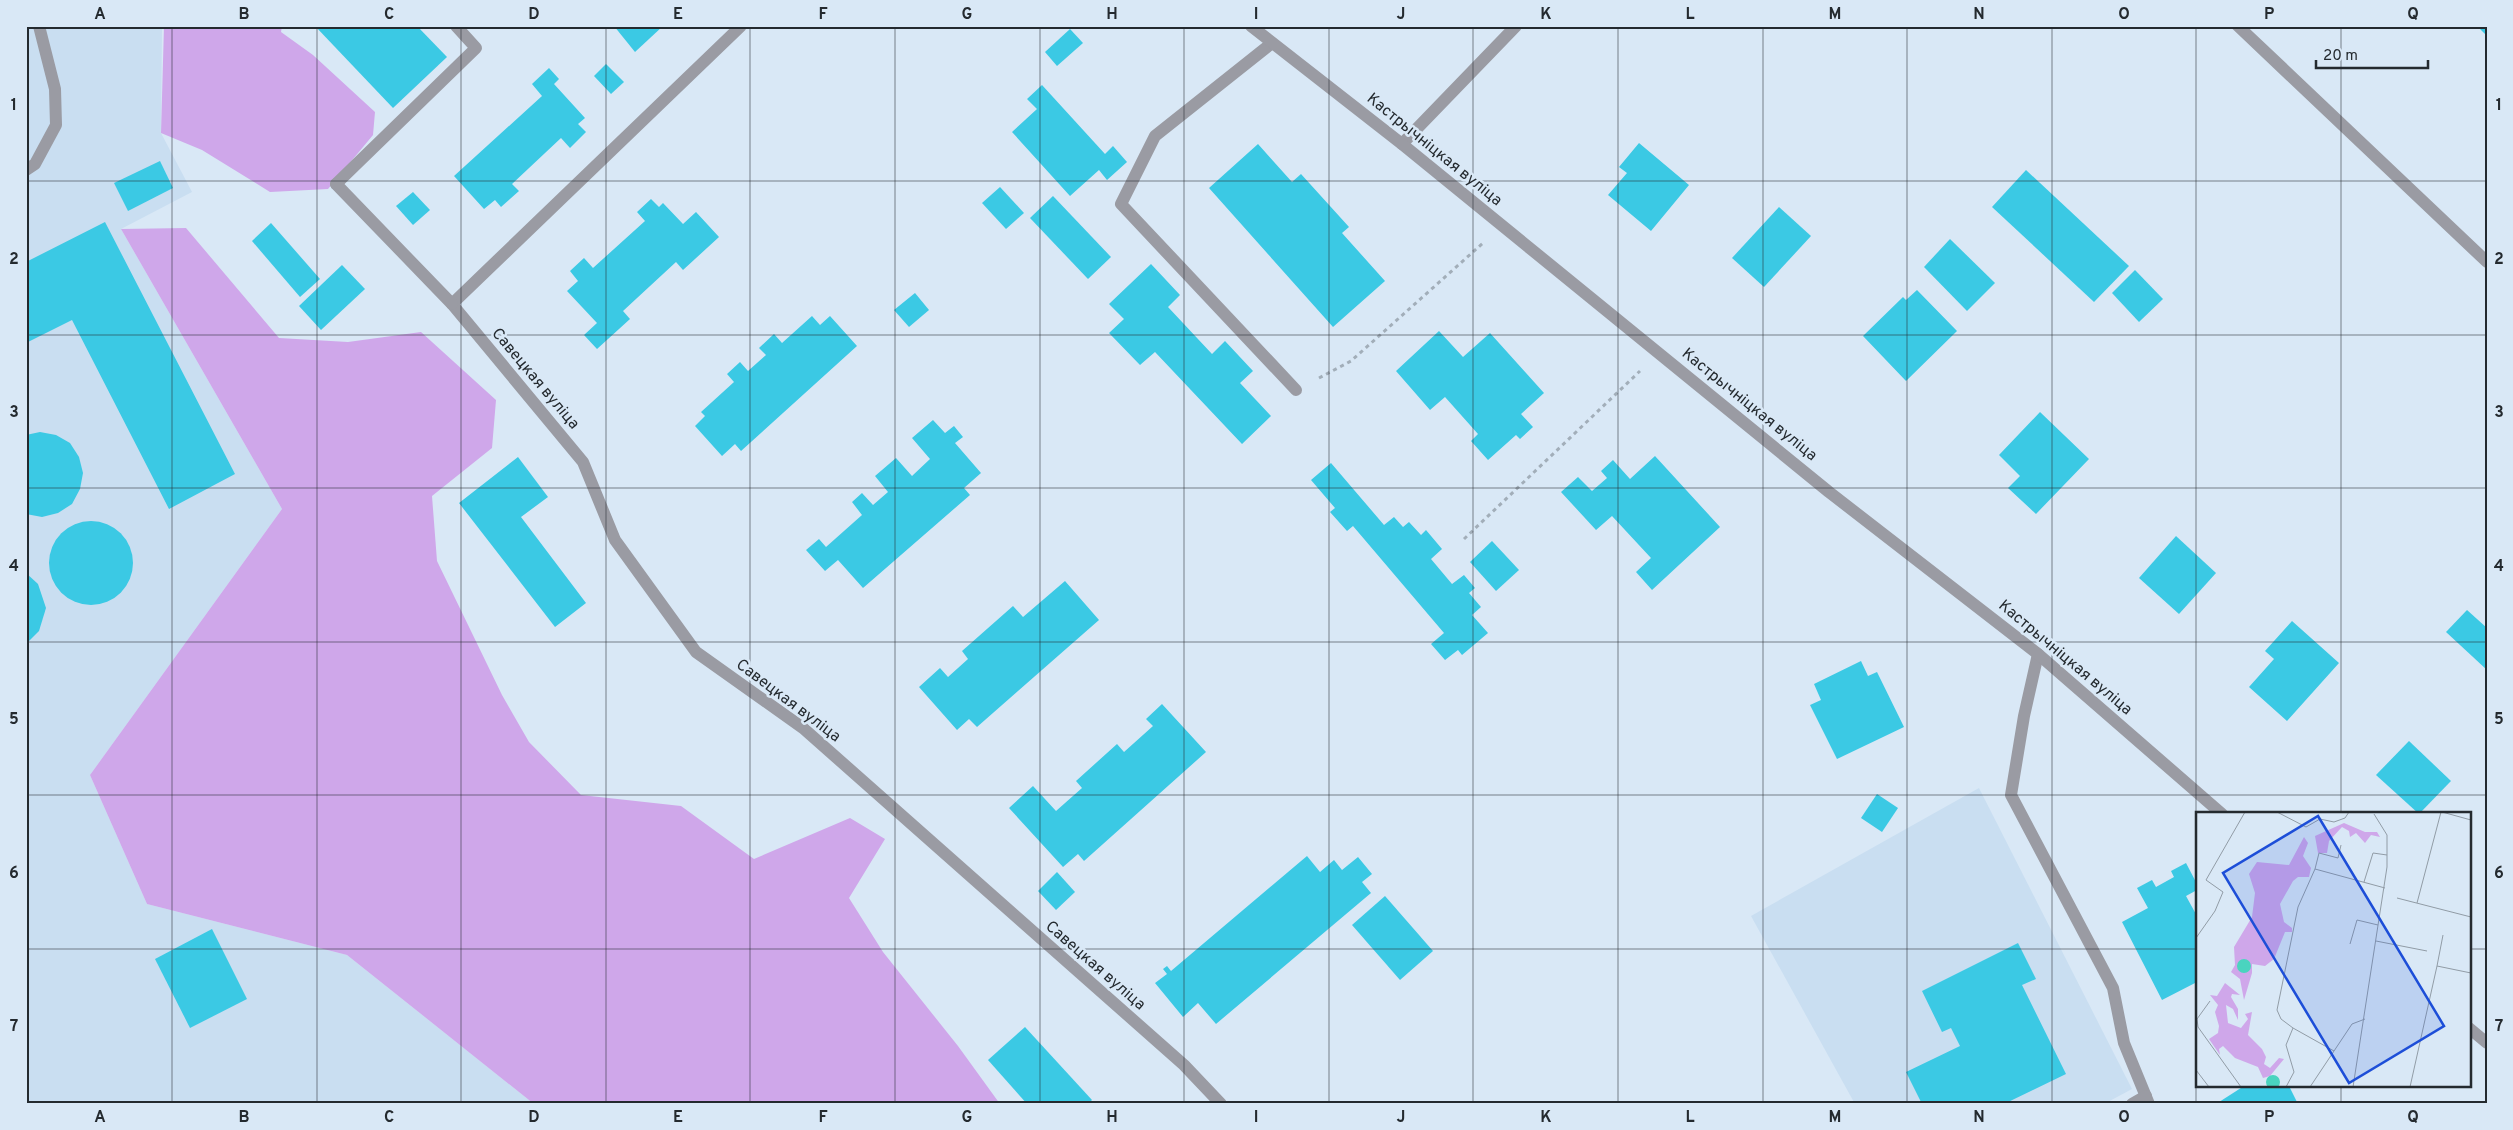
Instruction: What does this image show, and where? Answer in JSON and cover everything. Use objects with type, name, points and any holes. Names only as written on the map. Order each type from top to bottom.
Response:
[{"type":"street","points":[[26,170],[35,164],[56,125],[55,89],[39,26]]},
{"type":"street","name":"Савецкая вуліца","points":[[456,26],[476,48],[336,184],[452,304],[583,462],[615,540],[696,652],[802,728],[1184,1065],[1221,1104]]},
{"type":"street","points":[[452,304],[741,26]]},
{"type":"street","name":"Кастрычніцкая вуліца","points":[[1251,26],[1402,144],[1829,492],[2038,654],[2220,812]]},
{"type":"street","points":[[1402,144],[1516,26]]},
{"type":"street","points":[[2238,26],[2487,262]]},
{"type":"street","points":[[1272,43],[1155,136],[1121,204],[1296,390]]},
{"type":"street","points":[[2038,654],[2024,716],[2011,795],[2112,988],[2124,1043],[2148,1100],[2132,1104]]},
{"type":"street","points":[[2470,1029],[2487,1043]]},
{"type":"path","points":[[1296,390],[1351,362],[1502,226]]},
{"type":"path","points":[[1464,539],[1659,353]]},
{"type":"shaded area","points":[[26,26],[162,26],[161,133],[192,192],[121,229],[282,509],[90,775],[147,904],[347,955],[534,1104],[26,1104]]},
{"type":"shaded area","points":[[164,26],[282,26],[281,32],[313,55],[375,112],[373,135],[328,189],[270,192],[202,150],[161,133]]},
{"type":"shaded area","points":[[186,228],[279,338],[348,342],[421,332],[496,400],[492,448],[432,496],[437,561],[502,695],[529,742],[581,795],[681,806],[754,859],[850,818],[885,839],[849,898],[883,952],[958,1046],[1000,1104],[534,1104],[347,955],[147,904],[90,775],[282,509],[121,229]]},
{"type":"shaded area","points":[[1979,788],[2132,1089],[2104,1104],[1855,1104],[1751,916]]},
{"type":"building","points":[[315,26],[417,26],[447,57],[393,108]]},
{"type":"building","points":[[614,26],[663,26],[635,52]]},
{"type":"building","points":[[2477,26],[2487,26],[2487,36]]},
{"type":"building","points":[[1070,29],[1083,43],[1057,66],[1045,52]]},
{"type":"building","points":[[606,64],[624,82],[611,94],[594,76]]},
{"type":"building","points":[[549,68],[559,79],[554,84],[585,118],[578,124],[586,132],[570,148],[561,138],[512,184],[519,191],[501,207],[495,200],[484,209],[454,176],[542,96],[532,84]]},
{"type":"building","points":[[1042,85],[1105,154],[1113,146],[1127,162],[1107,180],[1099,170],[1070,196],[1012,132],[1037,109],[1027,99]]},
{"type":"building","points":[[1639,143],[1689,185],[1651,231],[1608,195],[1627,173],[1619,167]]},
{"type":"building","points":[[1258,144],[1292,182],[1301,174],[1349,227],[1342,233],[1385,281],[1333,327],[1209,188]]},
{"type":"building","points":[[160,161],[173,188],[128,211],[114,183]]},
{"type":"building","points":[[2026,170],[2129,266],[2094,302],[1992,207]]},
{"type":"building","points":[[1000,187],[1024,213],[1006,229],[982,203]]},
{"type":"building","points":[[413,192],[430,210],[413,225],[396,206]]},
{"type":"building","points":[[1053,196],[1111,257],[1088,279],[1030,218]]},
{"type":"building","points":[[651,199],[659,207],[663,203],[683,224],[696,212],[719,237],[683,270],[676,262],[623,311],[630,319],[597,349],[584,335],[597,323],[567,291],[578,281],[570,271],[584,258],[593,268],[645,221],[637,212]]},
{"type":"building","points":[[1779,207],[1811,236],[1764,287],[1732,258]]},
{"type":"building","points":[[105,222],[235,474],[169,509],[72,320],[26,343],[26,262]]},
{"type":"building","points":[[271,223],[320,279],[300,297],[252,241]]},
{"type":"building","points":[[1950,239],[1995,283],[1967,311],[1924,267]]},
{"type":"building","points":[[1151,264],[1180,295],[1168,307],[1212,354],[1225,341],[1253,371],[1240,383],[1271,416],[1242,444],[1155,352],[1140,365],[1109,333],[1124,319],[1109,304]]},
{"type":"building","points":[[342,265],[365,289],[321,330],[299,306]]},
{"type":"building","points":[[2135,270],[2163,299],[2139,322],[2112,293]]},
{"type":"building","points":[[1917,290],[1957,331],[1906,381],[1863,336],[1903,297],[1906,300]]},
{"type":"building","points":[[915,293],[929,310],[909,327],[894,310]]},
{"type":"building","points":[[812,316],[820,325],[830,316],[857,346],[741,451],[735,444],[722,456],[695,426],[705,416],[701,412],[734,382],[727,374],[740,362],[748,371],[766,355],[759,348],[774,334],[782,343]]},
{"type":"building","points":[[1439,331],[1463,357],[1490,333],[1544,393],[1521,414],[1533,427],[1520,439],[1516,435],[1488,460],[1471,441],[1478,434],[1445,397],[1430,410],[1396,371]]},
{"type":"building","points":[[2040,412],[2089,459],[2036,514],[2008,488],[2020,476],[1999,455]]},
{"type":"building","points":[[933,420],[945,433],[954,426],[963,437],[955,443],[981,473],[964,488],[970,495],[863,588],[838,560],[825,571],[806,550],[819,539],[826,547],[862,515],[852,502],[862,493],[873,505],[888,492],[875,476],[896,458],[912,476],[930,459],[912,438]]},
{"type":"building","points":[[40,432],[56,435],[70,443],[79,457],[83,473],[80,489],[72,504],[58,513],[42,517],[26,514],[26,435]]},
{"type":"building","points":[[1655,456],[1720,527],[1652,590],[1636,572],[1651,558],[1612,516],[1596,530],[1561,492],[1578,477],[1592,491],[1607,478],[1601,471],[1613,460],[1630,479]]},
{"type":"building","points":[[518,457],[548,497],[521,517],[586,603],[555,627],[459,503]]},
{"type":"building","points":[[1331,463],[1384,525],[1394,517],[1403,527],[1409,522],[1421,535],[1426,530],[1442,549],[1431,559],[1452,584],[1464,575],[1475,588],[1469,593],[1481,607],[1472,615],[1488,633],[1462,655],[1458,650],[1445,660],[1431,644],[1444,633],[1353,526],[1347,531],[1330,512],[1335,508],[1311,480]]},
{"type":"building","points":[[91,521],[107,524],[121,533],[130,547],[133,563],[130,579],[121,593],[107,602],[91,605],[75,602],[61,593],[52,579],[49,563],[52,547],[61,533],[75,524]]},
{"type":"building","points":[[2176,536],[2216,573],[2179,614],[2139,578]]},
{"type":"building","points":[[1492,541],[1519,570],[1496,591],[1470,562]]},
{"type":"building","points":[[26,573],[38,584],[46,608],[39,631],[26,644]]},
{"type":"building","points":[[1065,581],[1099,620],[977,727],[969,719],[957,730],[919,687],[940,668],[948,677],[968,659],[962,651],[1013,606],[1023,617]]},
{"type":"building","points":[[2467,610],[2487,628],[2487,670],[2446,632]]},
{"type":"building","points":[[2292,621],[2339,663],[2287,721],[2249,687],[2274,659],[2265,651]]},
{"type":"building","points":[[1861,661],[1868,676],[1877,672],[1904,727],[1837,759],[1810,705],[1821,700],[1814,684]]},
{"type":"building","points":[[1162,704],[1206,752],[1084,861],[1078,854],[1063,867],[1009,808],[1033,786],[1056,811],[1082,788],[1076,781],[1117,744],[1124,752],[1153,726],[1146,719]]},
{"type":"building","points":[[2409,741],[2451,781],[2421,812],[2417,812],[2376,775]]},
{"type":"building","points":[[1877,794],[1898,808],[1882,832],[1861,818]]},
{"type":"building","points":[[1307,856],[1320,872],[1334,860],[1342,870],[1358,857],[1372,874],[1362,882],[1371,893],[1216,1024],[1198,1003],[1183,1017],[1155,983],[1167,974],[1163,969],[1167,966],[1171,971]]},
{"type":"building","points":[[2186,863],[2196,882],[2196,891],[2186,896],[2196,914],[2196,983],[2162,1000],[2122,922],[2148,908],[2137,888],[2152,880],[2156,887],[2174,877],[2171,871]]},
{"type":"building","points":[[1057,872],[1075,892],[1056,910],[1038,891]]},
{"type":"building","points":[[1385,896],[1433,951],[1400,980],[1352,925]]},
{"type":"building","points":[[212,929],[247,999],[190,1028],[155,959]]},
{"type":"building","points":[[2018,943],[2036,979],[2022,985],[2066,1074],[2004,1104],[1922,1104],[1906,1072],[1960,1046],[1951,1028],[1942,1032],[1922,991]]},
{"type":"building","points":[[1025,1027],[1092,1100],[1088,1104],[1027,1104],[988,1060]]},
{"type":"building","points":[[2241,1088],[2290,1088],[2298,1104],[2216,1104]]}]
